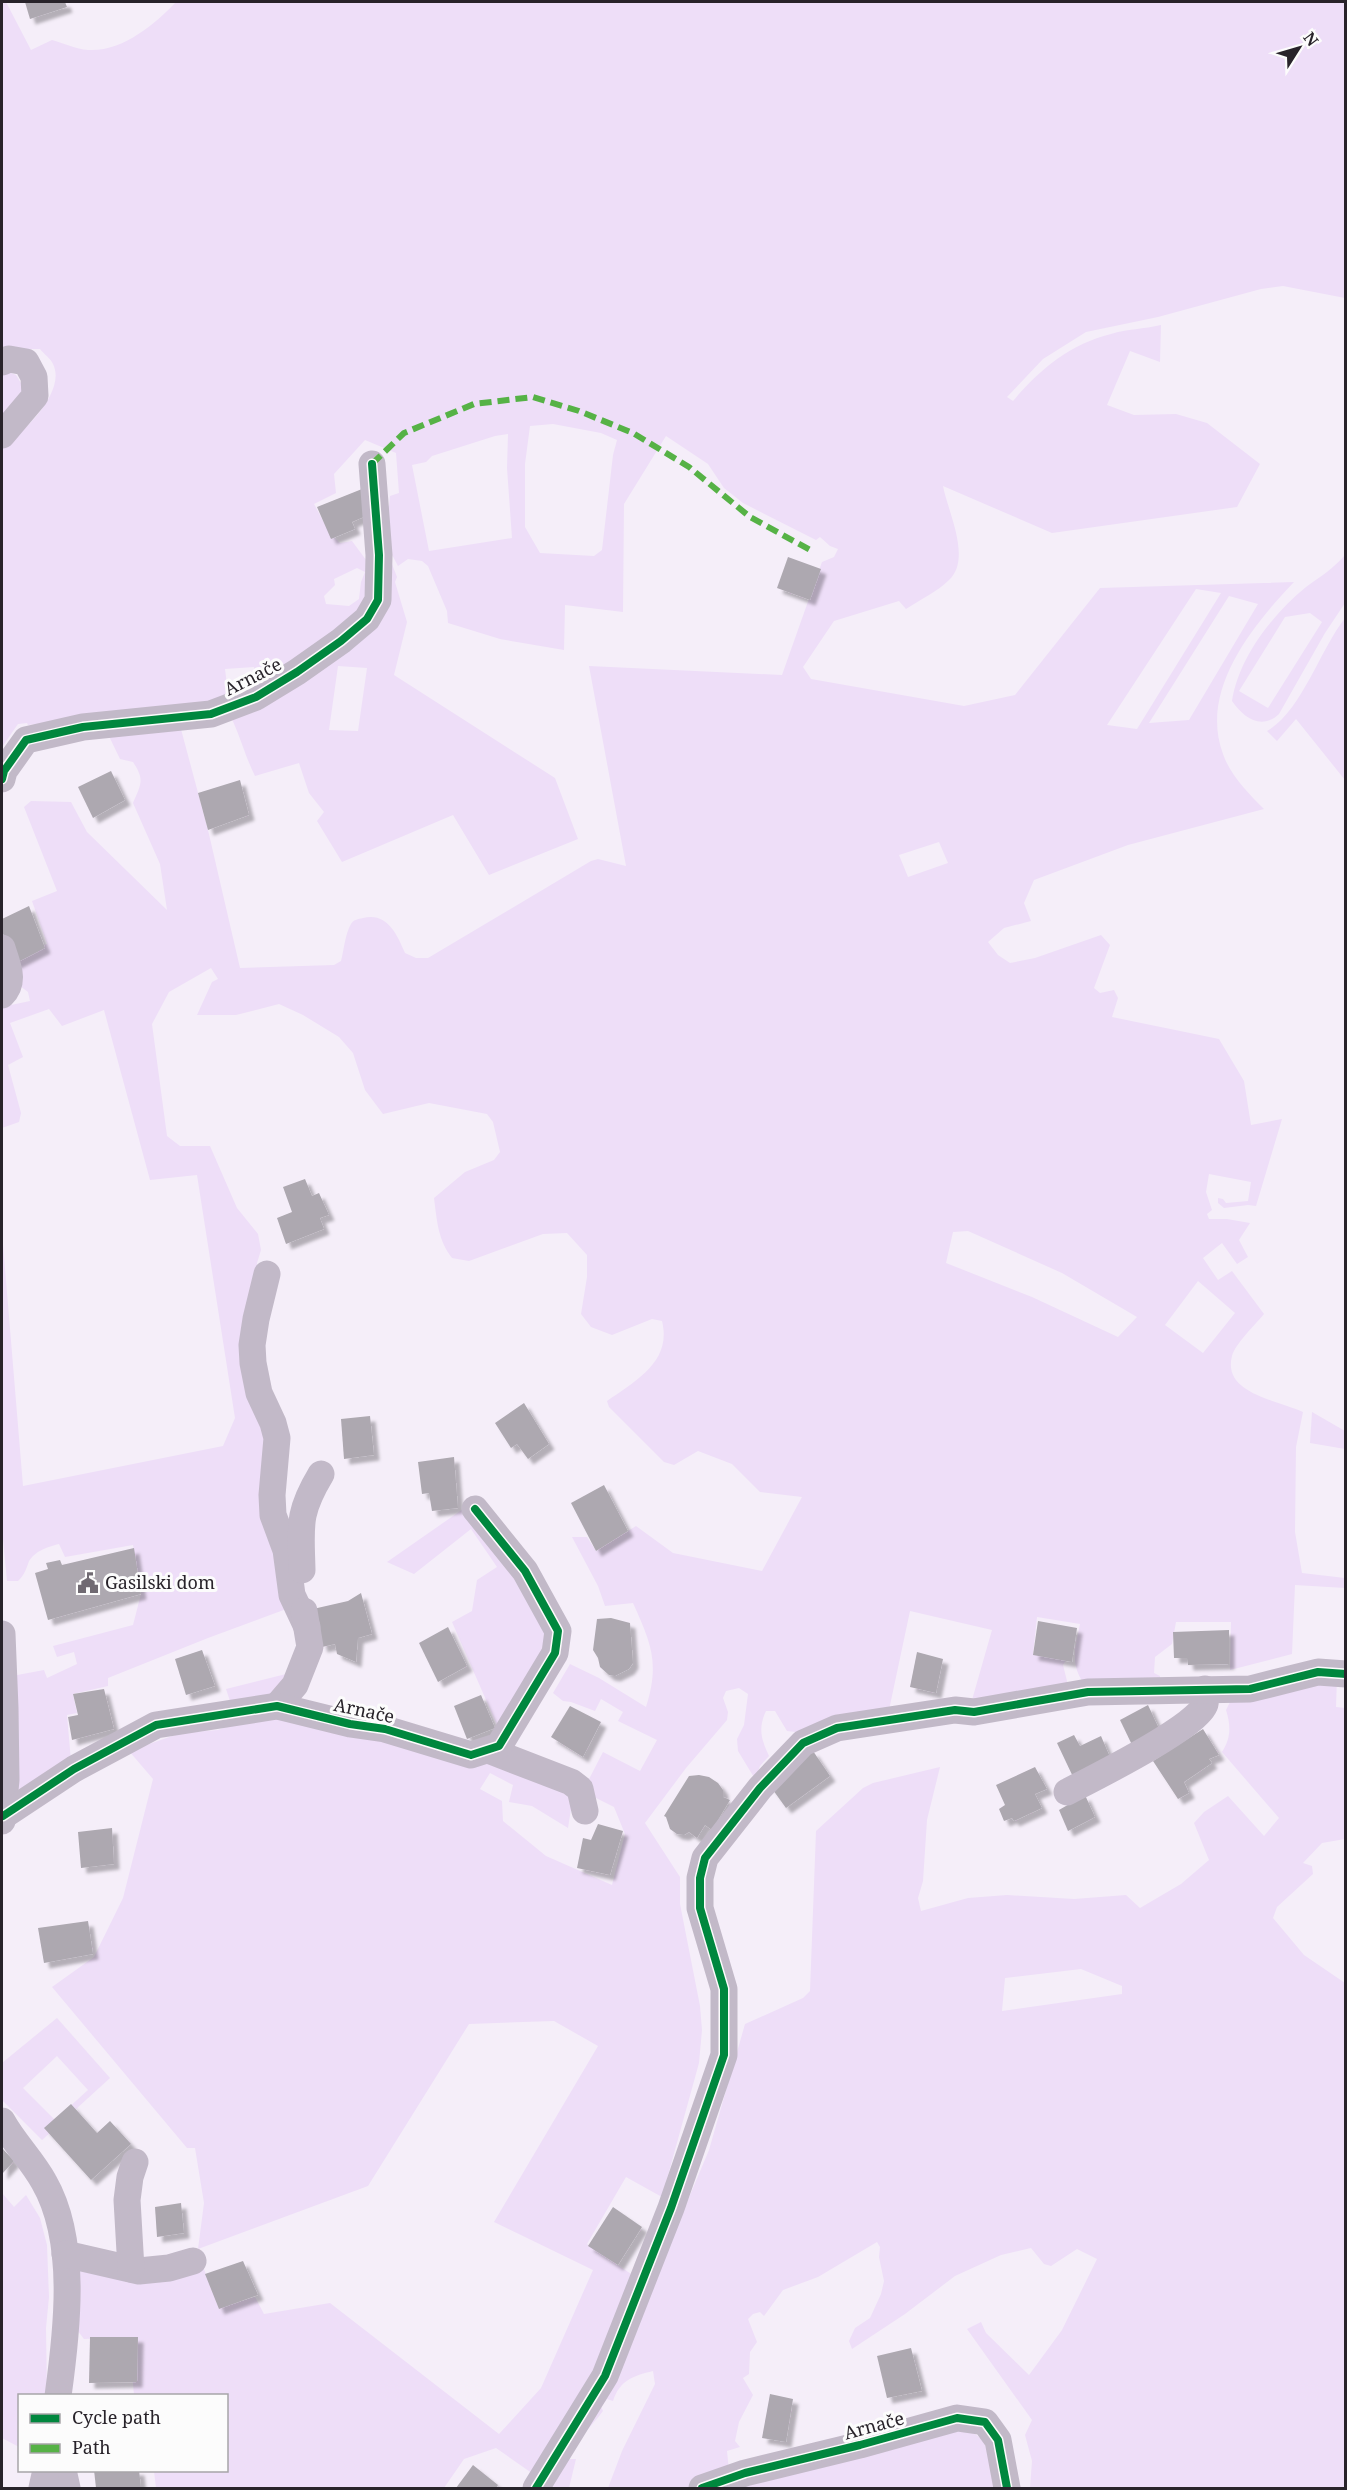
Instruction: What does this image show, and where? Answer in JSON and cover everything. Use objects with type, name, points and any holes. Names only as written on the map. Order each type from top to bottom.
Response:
[{"type":"street","points":[[2,362],[9,359],[26,362],[34,377],[35,396],[2,435]]},
{"type":"street","name":"Arnače","points":[[2,779],[4,771],[26,740],[83,728],[211,714],[256,697],[297,672],[367,619],[378,600],[380,576],[372,464]]},
{"type":"street","points":[[2,948],[11,975],[7,989],[2,995]]},
{"type":"street","points":[[267,1274],[256,1318],[252,1345],[253,1363],[259,1393],[273,1423],[277,1438],[272,1495],[273,1515],[286,1550],[292,1595],[307,1627]]},
{"type":"street","points":[[276,1706],[295,1685],[310,1647],[303,1604],[300,1525],[308,1496],[321,1474]]},
{"type":"street","points":[[475,1509],[525,1571],[558,1631],[555,1653],[499,1746],[488,1750]]},
{"type":"street","points":[[2,1634],[6,1780],[2,1819]]},
{"type":"street","points":[[536,2488],[605,2376],[671,2208],[724,2055],[724,1989],[700,1908],[700,1878],[705,1858],[760,1788],[803,1743],[837,1728],[955,1710],[974,1712],[1088,1692],[1251,1689],[1318,1672],[1346,1674]]},
{"type":"street","points":[[1067,1792],[1127,1760],[1194,1719],[1205,1705],[1205,1689]]},
{"type":"street","name":"Arnače","points":[[2,1819],[74,1769],[156,1725],[276,1706],[350,1724],[385,1729],[471,1755],[488,1750]]},
{"type":"street","points":[[488,1750],[571,1782],[580,1789],[585,1811]]},
{"type":"street","points":[[2,2121],[45,2182],[58,2218],[65,2254],[68,2291],[67,2325],[58,2394]]},
{"type":"street","points":[[131,2269],[127,2199],[135,2162]]},
{"type":"street","points":[[65,2254],[139,2271],[169,2268],[193,2261]]},
{"type":"street","name":"Arnače","points":[[702,2488],[745,2473],[957,2418],[985,2422],[998,2440],[1007,2488]]},
{"type":"street","points":[[42,2488],[46,2472]]},
{"type":"street","points":[[63,2472],[67,2488]]},
{"type":"shaded area","points":[[2,2],[6,2],[31,50],[52,40],[88,50],[113,47],[125,42],[147,28],[176,2],[1345,2],[1345,298],[1283,286],[1261,289],[1158,317],[1086,332],[1043,359],[1007,397],[1013,401],[1045,369],[1082,344],[1117,332],[1161,325],[1160,362],[1130,351],[1107,405],[1134,415],[1176,414],[1207,423],[1260,464],[1237,507],[1052,533],[943,486],[959,548],[956,571],[934,592],[906,609],[899,601],[834,621],[803,667],[811,679],[964,706],[1015,695],[1100,588],[1294,582],[1247,638],[1224,683],[1218,706],[1217,730],[1226,762],[1241,784],[1264,809],[1128,845],[1034,880],[1024,903],[1031,921],[1004,928],[988,942],[998,955],[1010,963],[1035,958],[1101,935],[1110,945],[1094,988],[1100,993],[1114,990],[1118,998],[1112,1017],[1219,1039],[1244,1081],[1251,1125],[1282,1119],[1256,1206],[1224,1208],[1218,1203],[1218,1198],[1223,1199],[1226,1203],[1248,1201],[1251,1182],[1209,1174],[1206,1192],[1212,1210],[1207,1214],[1209,1219],[1250,1223],[1239,1240],[1248,1257],[1237,1264],[1222,1243],[1203,1258],[1218,1280],[1232,1271],[1264,1314],[1234,1351],[1231,1369],[1235,1379],[1254,1394],[1303,1412],[1296,1447],[1295,1532],[1302,1573],[1345,1578],[1345,1588],[1295,1585],[1292,1654],[1230,1670],[1231,1622],[1176,1622],[1172,1644],[1155,1657],[1154,1673],[1160,1676],[1160,1684],[1087,1688],[1081,1680],[1075,1657],[1080,1624],[1037,1617],[1033,1654],[1066,1660],[1063,1665],[1068,1685],[970,1707],[992,1630],[910,1611],[889,1710],[805,1733],[787,1731],[775,1711],[766,1711],[762,1723],[762,1734],[769,1756],[760,1766],[755,1779],[738,1751],[737,1739],[744,1725],[748,1694],[739,1688],[726,1691],[723,1698],[728,1712],[727,1720],[686,1768],[645,1823],[680,1877],[680,1904],[700,2006],[702,2030],[699,2063],[662,2197],[626,2177],[587,2244],[637,2278],[611,2350],[536,2476],[496,2448],[464,2459],[444,2488],[156,2488],[154,2472],[228,2472],[228,2394],[134,2394],[129,2337],[84,2339],[77,2330],[78,2276],[82,2265],[202,2264],[219,2308],[255,2297],[264,2314],[330,2303],[499,2434],[541,2388],[593,2270],[494,2222],[598,2046],[554,2021],[469,2024],[368,2186],[198,2249],[204,2203],[195,2148],[187,2148],[52,1987],[94,1957],[123,1898],[153,1779],[129,1751],[181,1733],[218,1730],[268,1711],[492,1762],[574,1790],[568,1828],[532,1806],[509,1802],[513,1785],[490,1773],[480,1789],[502,1801],[503,1821],[546,1856],[612,1885],[625,1834],[614,1807],[594,1797],[586,1785],[603,1752],[640,1771],[657,1740],[618,1721],[623,1712],[601,1699],[595,1711],[563,1701],[553,1693],[570,1664],[599,1678],[646,1707],[652,1678],[652,1654],[645,1630],[633,1603],[605,1606],[598,1586],[572,1537],[587,1537],[596,1551],[636,1526],[673,1553],[762,1571],[802,1497],[760,1492],[732,1464],[698,1451],[674,1465],[664,1462],[609,1407],[607,1401],[640,1377],[657,1358],[664,1335],[662,1321],[652,1319],[612,1335],[591,1327],[581,1314],[587,1277],[587,1255],[567,1233],[543,1234],[469,1261],[452,1258],[441,1237],[434,1198],[465,1172],[494,1160],[500,1152],[493,1122],[487,1114],[429,1103],[383,1114],[365,1090],[353,1053],[339,1037],[303,1015],[279,1004],[236,1015],[197,1015],[212,982],[218,979],[211,968],[169,992],[152,1024],[167,1136],[180,1146],[210,1146],[237,1208],[258,1234],[261,1250],[257,1263],[263,1409],[289,1608],[108,1678],[108,1686],[73,1694],[77,1713],[67,1715],[71,1761],[18,1799],[12,1676],[44,1670],[47,1678],[77,1664],[74,1652],[57,1657],[53,1646],[133,1625],[141,1594],[133,1545],[65,1557],[59,1544],[54,1545],[33,1556],[18,1581],[7,1581],[2,1529],[2,1232],[23,1486],[223,1446],[235,1418],[197,1175],[150,1180],[104,1010],[62,1026],[49,1009],[10,1023],[23,1057],[8,1065],[21,1113],[19,1122],[2,1128],[2,1003],[10,996],[11,1005],[30,1001],[28,992],[16,983],[13,957],[47,944],[32,901],[57,891],[24,807],[31,801],[71,802],[87,832],[167,910],[160,864],[133,803],[140,786],[139,773],[133,762],[120,759],[105,728],[178,718],[208,830],[240,968],[334,965],[341,961],[347,932],[352,923],[358,919],[371,917],[379,918],[390,926],[405,953],[416,958],[428,958],[591,861],[598,859],[626,866],[589,666],[782,675],[822,562],[834,557],[838,549],[830,546],[820,537],[816,540],[743,503],[724,488],[708,464],[666,436],[624,504],[623,612],[565,605],[564,650],[500,639],[448,623],[447,611],[428,566],[422,561],[408,559],[398,566],[384,540],[381,506],[389,506],[390,496],[399,493],[396,453],[365,440],[334,474],[336,493],[314,504],[329,532],[340,543],[352,541],[372,568],[369,606],[256,690],[254,667],[225,669],[229,701],[114,717],[18,724],[2,747],[2,448],[31,423],[40,411],[54,387],[56,375],[52,362],[40,349],[22,349],[2,354]],"holes":[[[553,424],[601,433],[617,440],[613,455],[602,550],[594,556],[540,553],[525,527],[525,464],[530,426]],[[508,434],[507,468],[512,538],[429,551],[412,465],[426,462],[432,456]],[[357,568],[365,572],[359,599],[349,606],[326,604],[324,596],[335,585],[334,579]],[[1196,589],[1221,593],[1137,729],[1107,725]],[[1229,596],[1258,604],[1189,720],[1149,723]],[[939,842],[948,863],[908,877],[899,855]],[[968,1231],[1062,1273],[1137,1317],[1118,1337],[1032,1297],[946,1263],[953,1232]],[[1198,1281],[1235,1313],[1203,1353],[1165,1325]]]},
{"type":"shaded area","points":[[2,371],[16,375],[24,388],[2,417]]},
{"type":"shaded area","points":[[1345,555],[1345,603],[1325,633],[1279,714],[1272,719],[1259,722],[1247,717],[1232,701],[1242,669],[1250,653],[1281,610]],"holes":[[[1310,613],[1322,622],[1268,708],[1239,691],[1285,617]]]},
{"type":"shaded area","points":[[392,564],[407,622],[394,675],[555,778],[578,839],[489,875],[453,815],[342,862],[317,821],[324,812],[309,793],[299,763],[255,776],[230,715],[338,646]],"holes":[[[338,666],[367,668],[358,731],[329,730]]]},
{"type":"shaded area","points":[[1345,618],[1345,780],[1296,719],[1277,741],[1267,731],[1290,710]]},
{"type":"shaded area","points":[[1312,1412],[1345,1431],[1345,1449],[1310,1443]]},
{"type":"shaded area","points":[[463,1509],[499,1547],[551,1633],[500,1732],[452,1622],[472,1611],[477,1580],[497,1567],[471,1529],[414,1574],[387,1562]]},
{"type":"shaded area","points":[[294,1672],[272,1698],[231,1704],[226,1689]]},
{"type":"shaded area","points":[[1337,1678],[1336,1707],[1345,1708],[1345,1839],[1322,1843],[1303,1863],[1312,1866],[1313,1874],[1277,1907],[1273,1918],[1304,1955],[1345,1983],[1345,2488],[1030,2488],[1032,2461],[1025,2435],[1032,2420],[967,2329],[981,2322],[986,2333],[1029,2375],[1062,2330],[1097,2259],[1077,2249],[1051,2266],[1044,2264],[1031,2248],[1001,2255],[955,2276],[905,2314],[852,2349],[849,2341],[855,2328],[870,2318],[881,2294],[884,2281],[879,2257],[880,2247],[877,2242],[818,2277],[783,2290],[764,2316],[760,2312],[748,2319],[757,2342],[750,2352],[749,2374],[743,2378],[753,2395],[739,2422],[735,2441],[740,2447],[727,2451],[729,2471],[689,2488],[608,2488],[622,2451],[655,2384],[653,2371],[628,2380],[619,2388],[613,2401],[607,2399],[601,2407],[603,2411],[580,2440],[569,2459],[576,2459],[569,2488],[550,2488],[685,2207],[709,2150],[745,2024],[803,1998],[810,1991],[816,1831],[863,1788],[873,1783],[940,1767],[927,1820],[923,1881],[918,1898],[921,1911],[968,1898],[1007,1895],[1074,1899],[1126,1895],[1140,1908],[1181,1884],[1209,1860],[1194,1823],[1204,1812],[1228,1796],[1264,1836],[1279,1818],[1222,1752],[1229,1732],[1226,1710],[1232,1698]],"holes":[[[1081,1969],[1122,1986],[1122,1994],[1002,2011],[1005,1978]]]},
{"type":"shaded area","points":[[57,2018],[110,2078],[42,2140],[2,2100],[2,2063]],"holes":[[[57,2056],[88,2090],[55,2120],[23,2088]]]},
{"type":"shaded area","points":[[2,2193],[14,2207],[26,2195],[40,2218],[47,2245],[49,2297],[46,2328],[47,2394],[18,2394],[18,2446],[2,2438]]},
{"type":"shaded area","points":[[952,2423],[983,2440],[990,2453],[996,2488],[714,2488]]},
{"type":"building","points":[[25,2],[65,2],[67,7],[30,19]]},
{"type":"building","points":[[362,489],[373,513],[352,522],[355,529],[331,539],[317,507]]},
{"type":"building","points":[[788,557],[821,569],[810,600],[777,588]]},
{"type":"building","points":[[111,771],[125,800],[93,818],[78,787]]},
{"type":"building","points":[[240,780],[249,815],[208,830],[198,793]]},
{"type":"building","points":[[29,906],[45,948],[14,964],[2,931],[2,919]]},
{"type":"building","points":[[305,1179],[312,1196],[319,1193],[329,1215],[320,1218],[324,1229],[286,1244],[277,1218],[292,1212],[283,1187]]},
{"type":"building","points":[[524,1403],[549,1444],[528,1459],[517,1444],[511,1448],[495,1423]]},
{"type":"building","points":[[370,1416],[374,1455],[344,1459],[341,1419]]},
{"type":"building","points":[[454,1457],[458,1508],[432,1511],[429,1493],[422,1494],[418,1462]]},
{"type":"building","points":[[604,1485],[628,1531],[596,1551],[571,1503]]},
{"type":"building","name":"Gasilski dom","points":[[134,1548],[141,1594],[48,1620],[35,1573],[48,1569],[46,1563],[60,1560],[62,1565]]},
{"type":"building","points":[[361,1593],[372,1634],[358,1638],[356,1662],[337,1654],[335,1644],[322,1647],[313,1609],[348,1601]]},
{"type":"building","points":[[611,1618],[630,1623],[633,1663],[629,1669],[615,1676],[609,1675],[600,1667],[593,1650],[597,1619]]},
{"type":"building","points":[[1038,1621],[1077,1628],[1072,1662],[1033,1655]]},
{"type":"building","points":[[448,1627],[467,1666],[438,1682],[419,1643]]},
{"type":"building","points":[[1229,1630],[1229,1664],[1188,1665],[1187,1658],[1174,1658],[1173,1632]]},
{"type":"building","points":[[202,1650],[215,1686],[186,1695],[175,1659]]},
{"type":"building","points":[[917,1652],[943,1659],[936,1693],[910,1687]]},
{"type":"building","points":[[104,1689],[114,1729],[72,1740],[68,1717],[78,1715],[73,1694]]},
{"type":"building","points":[[481,1695],[495,1728],[467,1739],[454,1706]]},
{"type":"building","points":[[1148,1705],[1161,1733],[1134,1749],[1120,1720]]},
{"type":"building","points":[[570,1706],[601,1722],[583,1757],[551,1737]]},
{"type":"building","points":[[1203,1729],[1219,1755],[1209,1759],[1212,1763],[1184,1782],[1189,1793],[1178,1799],[1153,1761]]},
{"type":"building","points":[[1074,1735],[1080,1746],[1101,1736],[1113,1764],[1075,1781],[1057,1743]]},
{"type":"building","points":[[813,1751],[830,1776],[786,1808],[768,1783]]},
{"type":"building","points":[[1035,1767],[1047,1789],[1035,1794],[1042,1808],[1014,1821],[1012,1818],[1004,1821],[999,1809],[1005,1805],[996,1785]]},
{"type":"building","points":[[689,1776],[709,1777],[718,1783],[723,1790],[723,1797],[730,1800],[712,1830],[705,1825],[697,1838],[689,1832],[684,1835],[677,1834],[670,1829],[664,1816]]},
{"type":"building","points":[[1085,1795],[1095,1817],[1068,1831],[1059,1810]]},
{"type":"building","points":[[598,1824],[623,1831],[610,1875],[577,1868],[583,1838],[591,1840]]},
{"type":"building","points":[[112,1828],[114,1864],[81,1868],[78,1832]]},
{"type":"building","points":[[88,1921],[93,1954],[44,1963],[38,1928]]},
{"type":"building","points":[[71,2104],[97,2133],[110,2121],[131,2144],[91,2180],[44,2128]]},
{"type":"building","points":[[2,2148],[14,2161],[2,2174]]},
{"type":"building","points":[[181,2203],[184,2233],[157,2237],[155,2207]]},
{"type":"building","points":[[613,2207],[642,2227],[618,2265],[588,2246]]},
{"type":"building","points":[[243,2261],[258,2295],[219,2309],[205,2274]]},
{"type":"building","points":[[90,2337],[138,2337],[137,2382],[89,2383]]},
{"type":"building","points":[[911,2348],[922,2391],[887,2398],[877,2356]]},
{"type":"building","points":[[770,2394],[793,2399],[786,2442],[762,2438]]},
{"type":"building","points":[[473,2465],[498,2485],[496,2488],[456,2488]]},
{"type":"building","points":[[94,2472],[139,2472],[141,2488],[96,2488]]},
{"type":"marked path","points":[[372,464],[404,433],[474,404],[533,397],[579,411],[633,433],[689,467],[750,517],[812,551]]},
{"type":"cycle path","points":[[2,779],[4,771],[26,740],[83,727],[211,714],[256,697],[297,672],[341,641],[367,619],[378,600],[379,555],[372,464]]},
{"type":"cycle path","points":[[3,1816],[74,1769],[156,1725],[277,1706],[350,1724],[385,1729],[471,1755],[499,1746],[555,1653],[558,1631],[525,1571],[475,1509]]},
{"type":"cycle path","points":[[536,2488],[605,2376],[671,2208],[724,2055],[724,1989],[700,1908],[700,1878],[705,1858],[760,1788],[803,1743],[837,1728],[955,1710],[974,1712],[1088,1692],[1250,1689],[1318,1672],[1346,1674]]},
{"type":"cycle path","points":[[702,2488],[745,2473],[957,2418],[985,2422],[998,2440],[1007,2488]]},
{"type":"place","name":"Gasilski dom","points":[[88,1583]]}]
